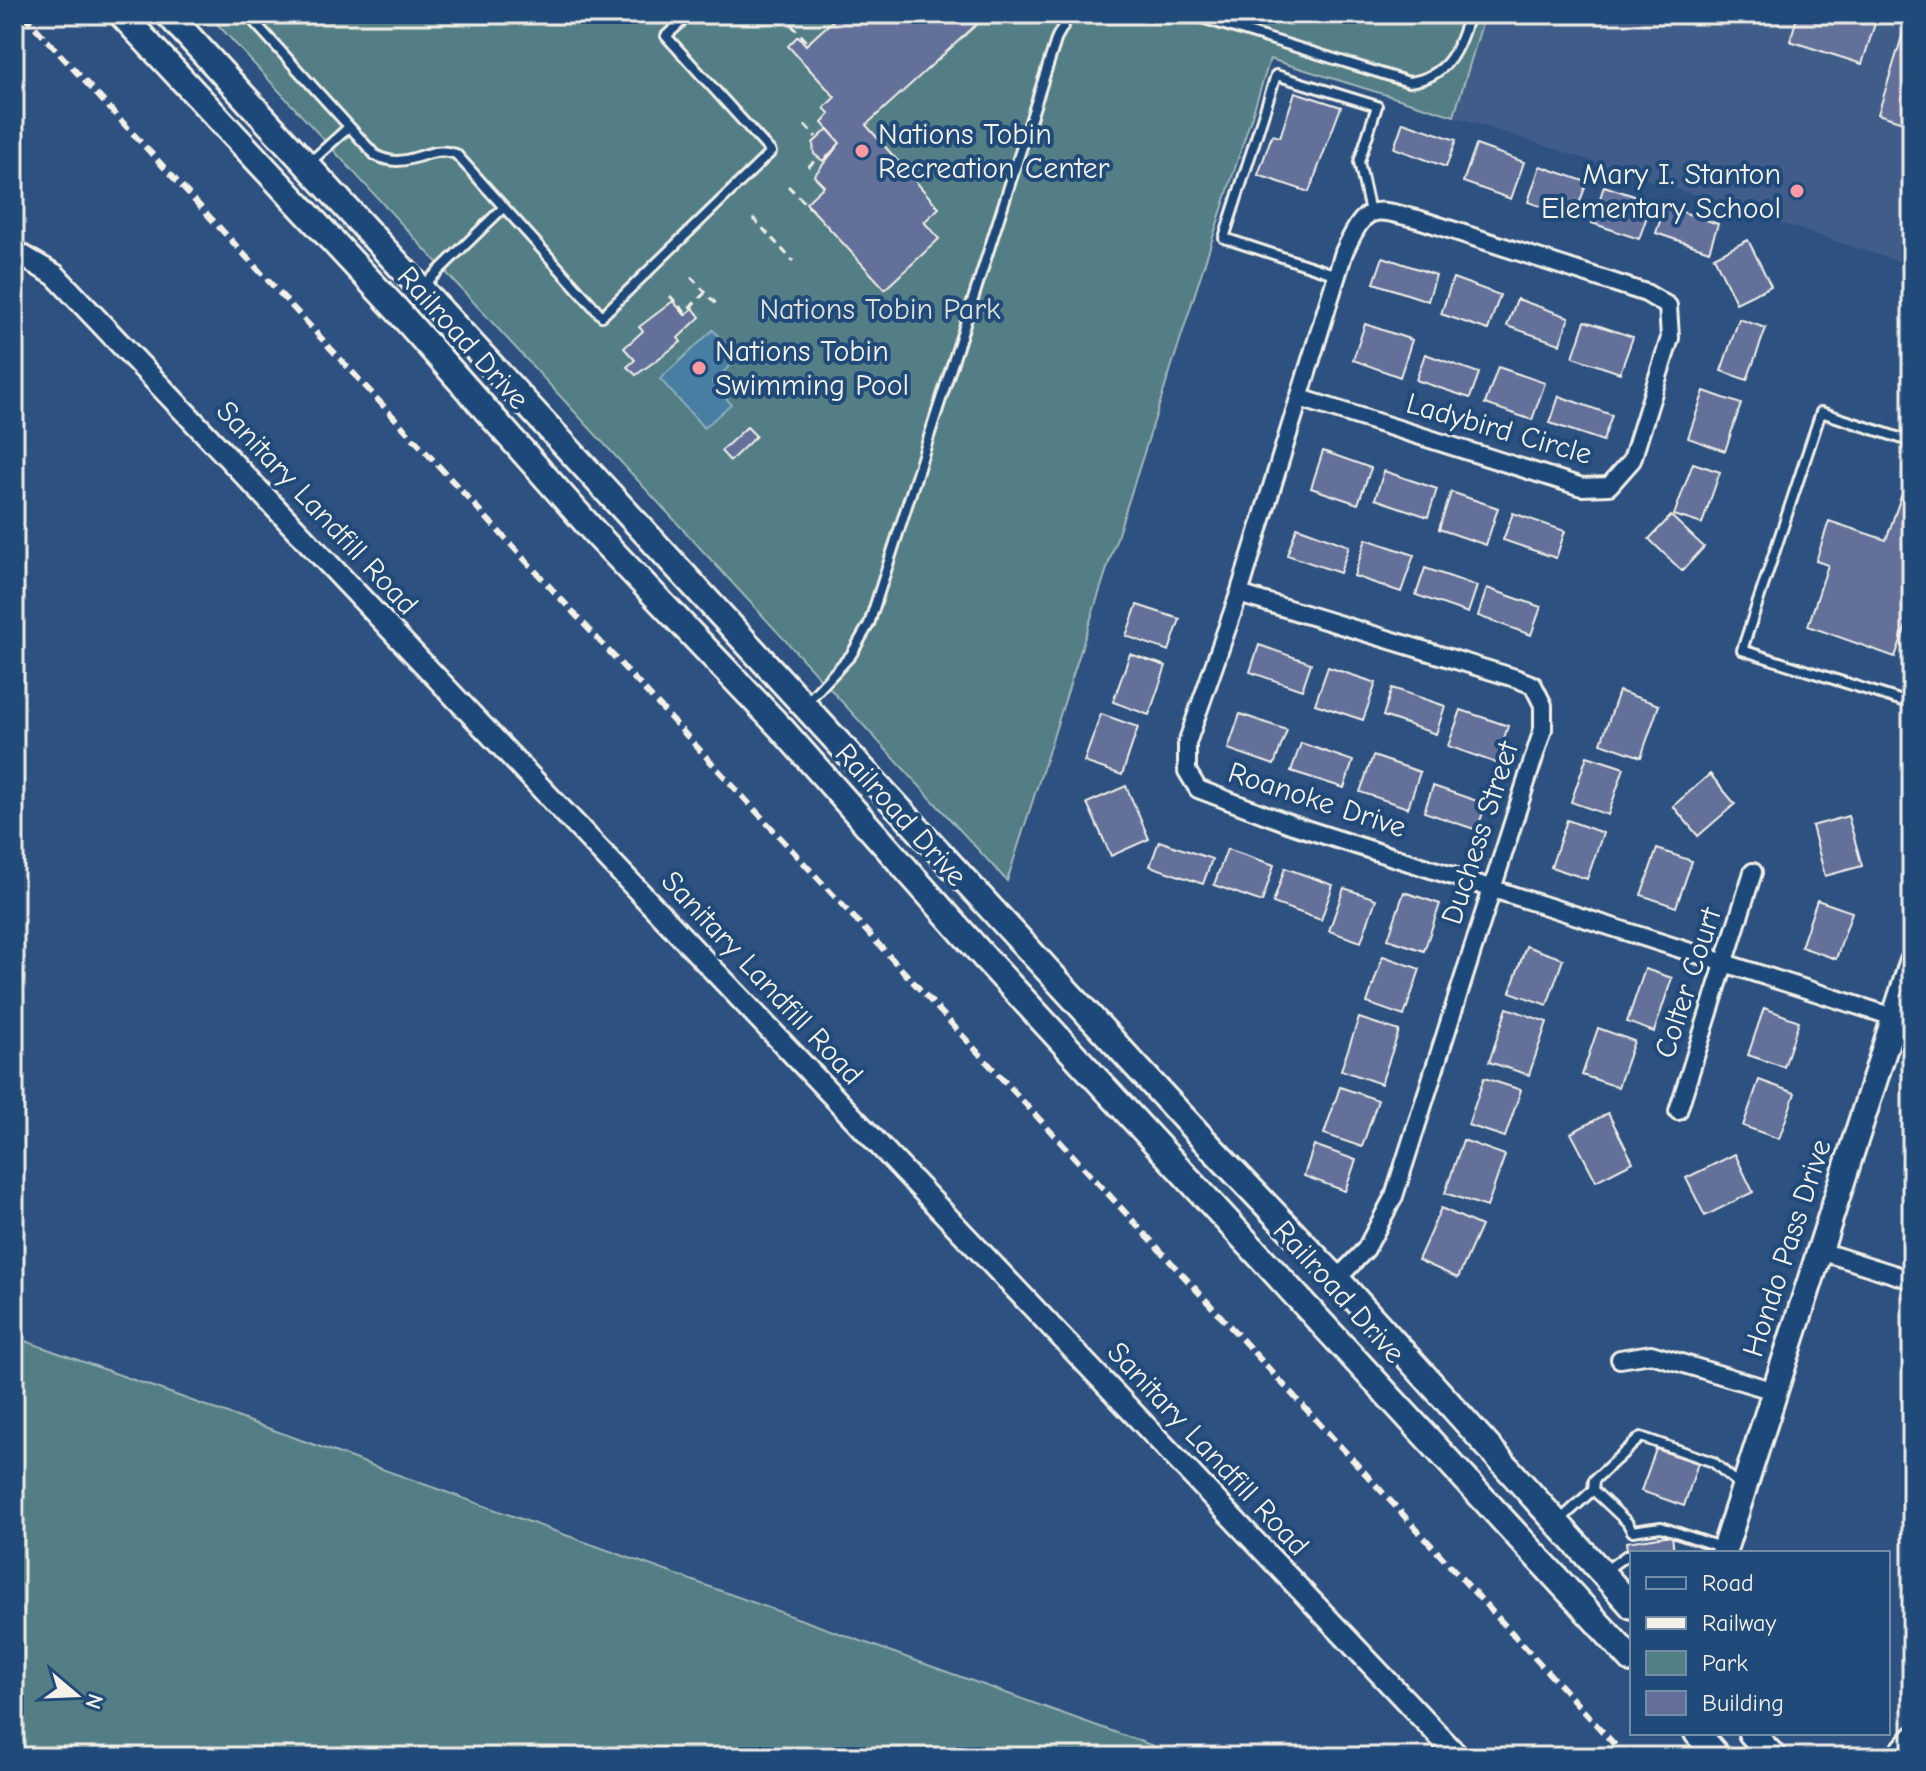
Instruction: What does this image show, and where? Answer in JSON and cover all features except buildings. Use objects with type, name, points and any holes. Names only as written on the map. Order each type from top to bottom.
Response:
[{"type":"main road","name":"Railroad Drive","points":[[121,14],[398,311],[597,535],[781,728],[985,958],[1630,1658]]},
{"type":"main road","name":"Railroad Drive","points":[[168,14],[1203,1139],[1337,1279],[1629,1602]]},
{"type":"main road","points":[[398,311],[422,287]]},
{"type":"main road","points":[[781,728],[805,704]]},
{"type":"main road","name":"Hondo Pass Drive","points":[[1724,1551],[1820,1251],[1903,1020],[1912,963]]},
{"type":"main road","points":[[1699,1735],[1718,1757]]},
{"type":"main road","points":[[1753,1735],[1774,1757]]},
{"type":"street","name":"Ladybird Circle","points":[[1300,398],[1582,487],[1609,486],[1632,460],[1670,338],[1668,306],[1646,293],[1421,220],[1387,211],[1370,212]]},
{"type":"street","name":"Roanoke Drive","points":[[1370,212],[1357,225],[1338,275],[1239,594],[1187,743],[1187,771],[1193,784],[1228,802],[1903,1020]]},
{"type":"street","name":"Sanitary Landfill Road","points":[[14,251],[55,275],[1459,1757]]},
{"type":"street","name":"Duchess Street","points":[[1239,594],[1533,685],[1543,705],[1543,729],[1394,1196],[1366,1249],[1337,1279]]},
{"type":"street","name":"Colter Court","points":[[1678,1111],[1753,872]]},
{"type":"street","points":[[1820,1251],[1912,1280]]},
{"type":"street","points":[[1620,1359],[1651,1354],[1774,1391]]},
{"type":"street","points":[[1893,1757],[1912,1735]]},
{"type":"lane","points":[[247,14],[369,150],[388,161],[407,162],[441,151],[456,154],[602,316],[771,152],[666,36],[690,14]]},
{"type":"lane","points":[[1189,14],[1409,82],[1427,79],[1444,68],[1458,50],[1469,14]]},
{"type":"lane","points":[[805,704],[851,655],[869,624],[1057,37],[1069,15]]},
{"type":"lane","points":[[1338,275],[1224,238],[1276,75],[1377,106],[1359,162],[1370,212]]},
{"type":"lane","points":[[308,164],[349,127]]},
{"type":"lane","points":[[422,287],[504,207]]},
{"type":"lane","points":[[1912,442],[1821,412],[1742,650],[1912,704]]},
{"type":"lane","points":[[1557,1522],[1593,1490],[1594,1480],[1602,1469],[1641,1437],[1713,1462],[1744,1488]]},
{"type":"lane","points":[[1593,1490],[1627,1522],[1633,1536],[1662,1532],[1724,1551]]},
{"type":"lane","points":[[1602,1572],[1627,1555]]},
{"type":"path","points":[[782,14],[808,43]]},
{"type":"path","points":[[805,125],[816,137]]},
{"type":"path","points":[[808,167],[818,158]]},
{"type":"path","points":[[788,186],[810,208]]},
{"type":"path","points":[[753,218],[793,261]]},
{"type":"path","points":[[691,277],[719,307]]},
{"type":"path","points":[[670,296],[685,312],[705,293]]},
{"type":"shaded area","name":"Mary I. Stanton Elementary School","points":[[1485,14],[1912,14],[1912,266],[1454,116]]},
{"type":"shaded area","name":"Nations Tobin Swimming Pool","points":[[713,330],[739,358],[712,382],[731,404],[704,428],[660,379]]},
{"type":"green space","name":"Nations Tobin Park","points":[[208,14],[1485,14],[1454,116],[1270,59],[1007,881]]},
{"type":"green space","points":[[14,1337],[1184,1757],[14,1757]]},
{"type":"railway","points":[[23,14],[1626,1757]]},
{"type":"place","name":"Nations Tobin Recreation Center","points":[[862,151]]},
{"type":"place","name":"Mary I. Stanton Elementary School","points":[[1797,191]]},
{"type":"place","name":"Nations Tobin Swimming Pool","points":[[699,368]]}]
